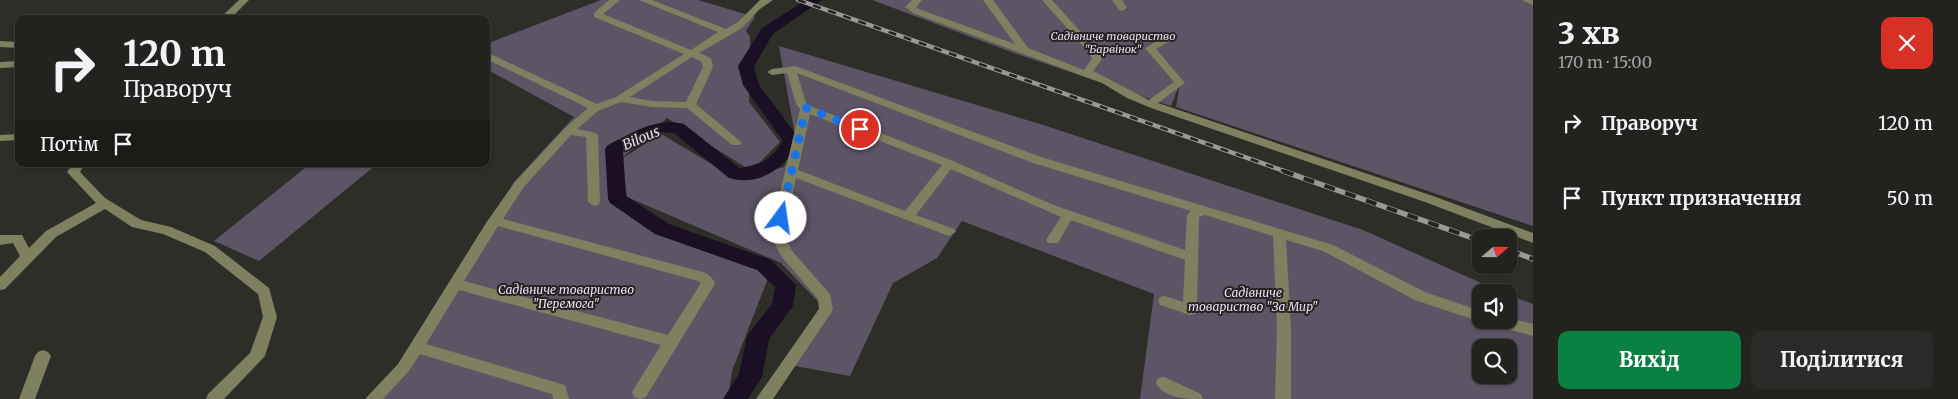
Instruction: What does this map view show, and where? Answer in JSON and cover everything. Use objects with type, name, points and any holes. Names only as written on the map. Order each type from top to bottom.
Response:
[{"type":"street","points":[[228,15],[244,0]]},
{"type":"street","points":[[616,0],[597,16],[694,53],[707,60],[708,67],[690,105]]},
{"type":"street","points":[[644,0],[726,32]]},
{"type":"street","points":[[917,0],[910,7],[916,11],[1092,76],[1150,104],[1429,199],[1533,238]]},
{"type":"street","points":[[988,0],[1026,52]]},
{"type":"street","points":[[1047,0],[1094,52],[1097,59],[1088,70],[1092,76]]},
{"type":"street","points":[[1527,0],[1533,2]]},
{"type":"street","points":[[373,399],[403,368],[519,186],[568,131],[597,108],[620,98],[745,21],[760,1]]},
{"type":"street","points":[[1150,104],[1180,83],[1150,48],[1174,35]]},
{"type":"street","points":[[0,44],[15,45]]},
{"type":"street","points":[[490,57],[597,108]]},
{"type":"street","points":[[0,65],[15,64]]},
{"type":"street","points":[[791,70],[801,104],[806,108],[949,164],[1068,215],[1192,257]]},
{"type":"street","points":[[772,72],[795,70],[1037,160],[1328,248],[1420,296],[1472,313]]},
{"type":"street","points":[[620,98],[652,104],[690,105],[736,143]]},
{"type":"street","points":[[764,399],[826,310],[825,298],[786,253],[777,234],[806,108]]},
{"type":"street","points":[[568,131],[592,135],[594,202]]},
{"type":"street","points":[[0,138],[15,137]]},
{"type":"street","points":[[908,216],[949,164]]},
{"type":"street","points":[[77,167],[73,172],[104,204],[137,224],[166,230],[210,249],[264,292],[270,317],[257,356],[214,399]]},
{"type":"street","points":[[792,172],[949,232]]},
{"type":"street","points":[[0,285],[51,234],[104,204]]},
{"type":"street","points":[[1165,301],[1190,310],[1193,215],[1206,210]]},
{"type":"street","points":[[1053,240],[1068,215]]},
{"type":"street","points":[[495,221],[703,277],[708,283],[640,392]]},
{"type":"street","points":[[1279,232],[1284,328],[1284,399]]},
{"type":"street","points":[[0,240],[17,238],[27,256]]},
{"type":"street","points":[[455,284],[671,342]]},
{"type":"street","points":[[1517,326],[1533,330]]},
{"type":"street","points":[[416,347],[559,390],[561,399]]},
{"type":"street","points":[[27,399],[43,356]]},
{"type":"street","points":[[1164,383],[1195,399]]},
{"type":"green space","name":"Садівниче товариство \"Перемога\"","points":[[601,0],[698,0],[755,17],[746,31],[750,37],[749,102],[780,142],[759,163],[745,167],[667,118],[611,168],[613,194],[624,212],[770,273],[732,371],[728,399],[378,399],[383,395],[514,182],[574,117],[490,71],[490,42]]},
{"type":"green space","name":"Садівниче товариство \"Барвінок\"","points":[[872,0],[1533,0],[1533,226],[1176,107],[1180,83],[1171,106],[1014,53]]},
{"type":"green space","name":"Садівниче товариство \"За Мир\"","points":[[779,46],[1037,123],[1363,230],[1483,284],[1472,284],[1472,329],[1517,329],[1517,298],[1533,304],[1533,399],[1140,399],[1154,294],[962,221],[937,258],[893,283],[850,376],[789,365],[826,310],[781,263],[627,197],[621,159],[661,134],[737,179],[784,167],[796,141]]},
{"type":"green space","points":[[306,167],[373,167],[259,261],[214,241]]},
{"type":"waterway","name":"Bilous","points":[[735,399],[750,377],[758,336],[782,306],[786,285],[764,265],[662,229],[617,199],[614,149],[659,127],[678,128],[735,174],[755,172],[775,163],[781,158],[792,141],[751,85],[746,66],[767,31],[815,0]]},
{"type":"railway","points":[[798,0],[1287,172]]},
{"type":"railway","points":[[1283,171],[1472,238]]},
{"type":"railway","points":[[1518,253],[1533,259]]},
{"type":"route","points":[[781,218],[806,108],[860,129]]}]
